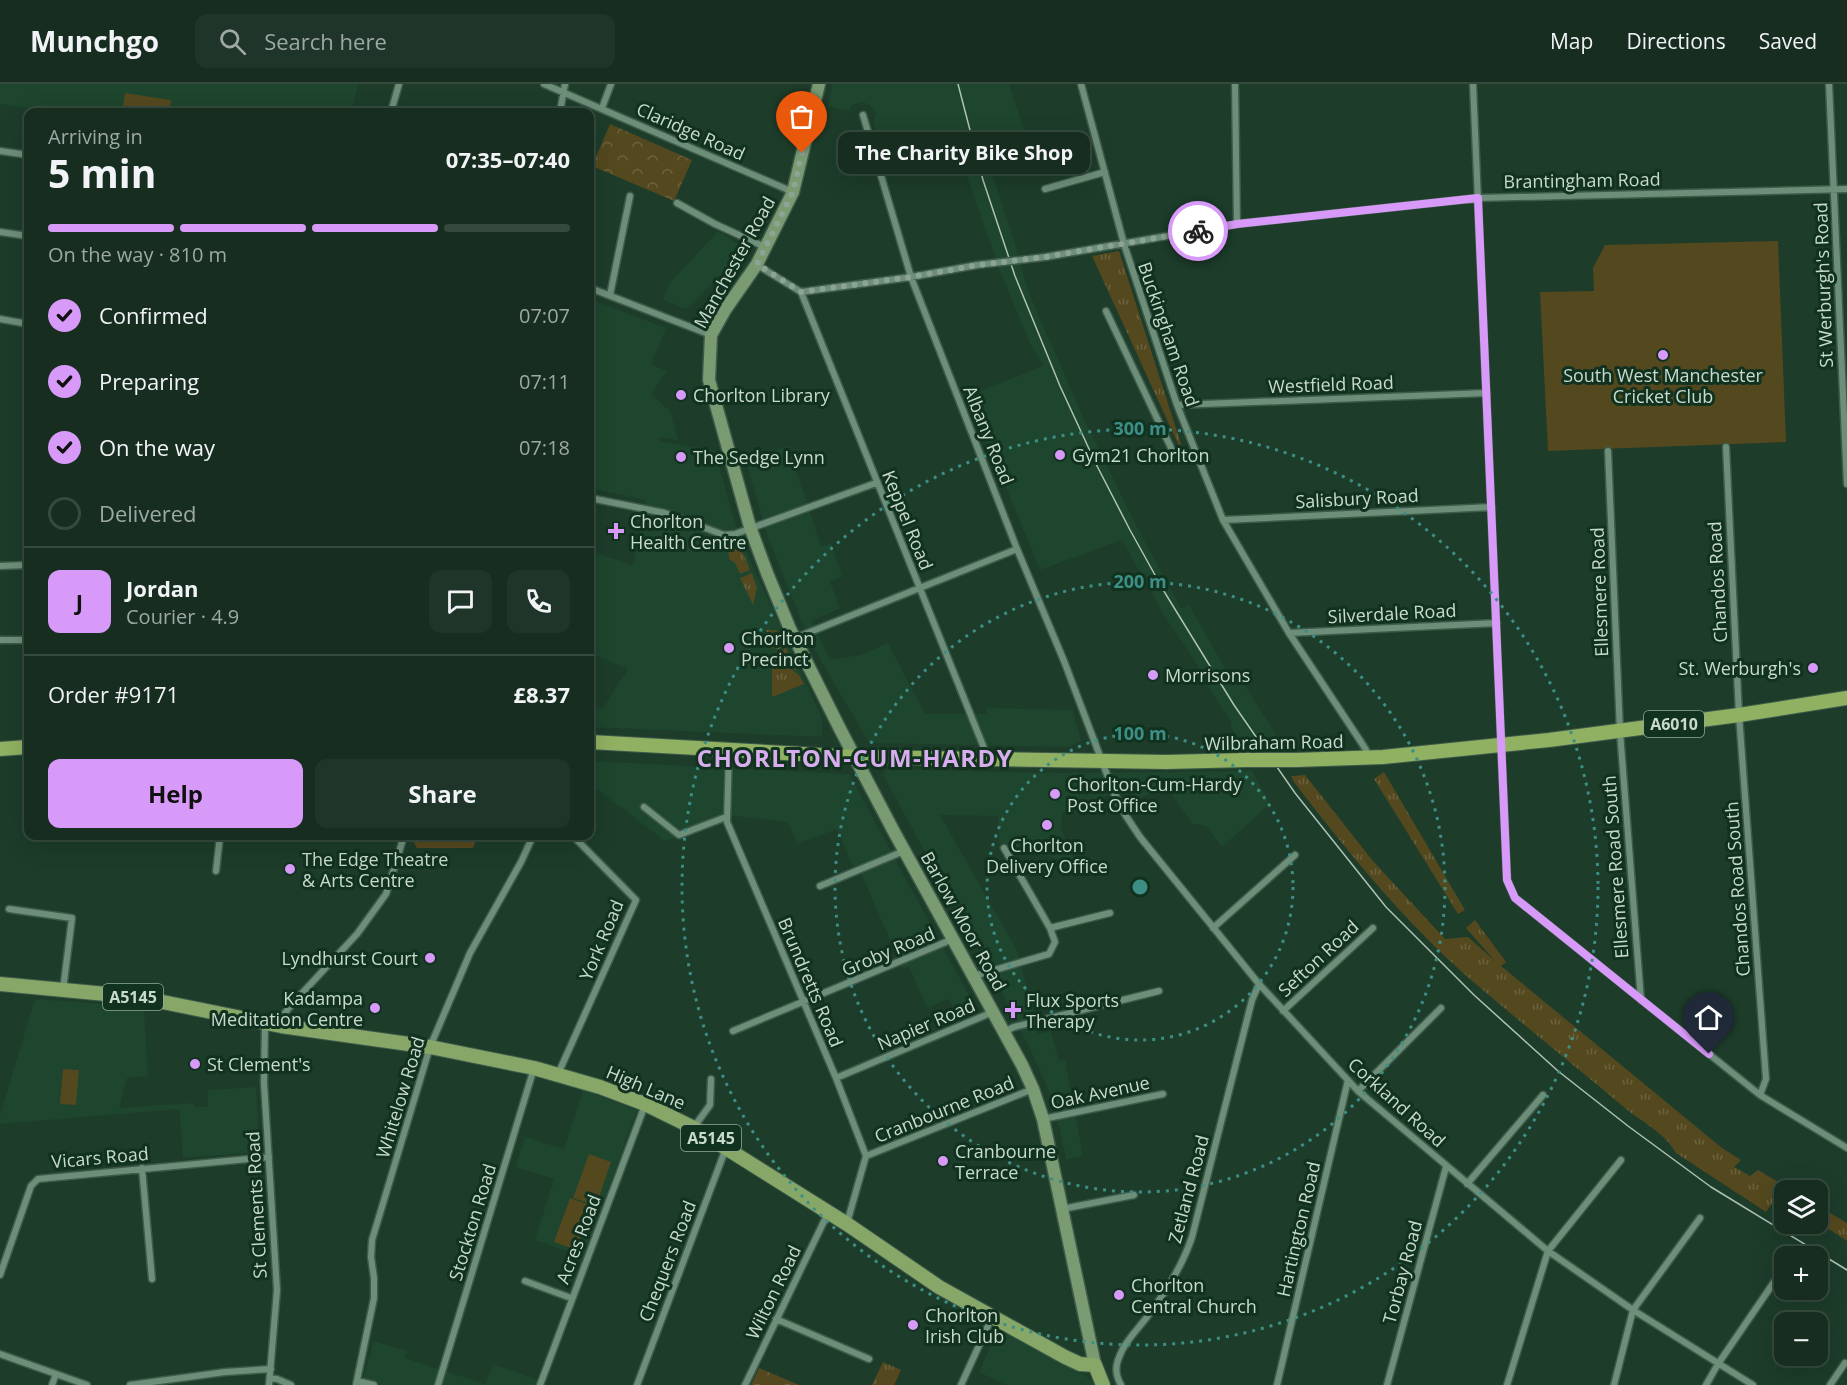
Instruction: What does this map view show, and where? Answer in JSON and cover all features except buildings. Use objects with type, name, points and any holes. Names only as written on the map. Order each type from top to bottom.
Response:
[{"type":"highway","name":"Wilbraham Road","points":[[594,742],[855,758],[1296,760],[1367,758],[1620,732],[1739,716],[1847,698]]},
{"type":"highway","points":[[0,748],[24,747]]},
{"type":"main road","name":"Manchester Road","points":[[750,527],[709,380],[711,335],[725,310],[757,264],[793,192],[816,85]]},
{"type":"main road","name":"Barlow Moor Road","points":[[750,527],[795,638],[855,758],[994,1012],[1033,1089],[1043,1119],[1095,1365],[1103,1385]]},
{"type":"main road","name":"A5145","points":[[0,984],[138,997],[265,1023]]},
{"type":"main road","name":"High Lane","points":[[265,1023],[430,1047],[534,1068],[645,1104],[694,1128],[847,1224],[939,1287],[1065,1357],[1080,1364],[1095,1365]]},
{"type":"street","points":[[392,108],[399,84]]},
{"type":"street","name":"Claridge Road","points":[[544,84],[793,192]]},
{"type":"street","points":[[561,108],[566,84]]},
{"type":"street","points":[[602,108],[611,84]]},
{"type":"street","name":"Buckingham Road","points":[[1081,84],[1124,244],[1177,405],[1223,520],[1289,633],[1362,742],[1367,758]]},
{"type":"street","points":[[1235,84],[1237,224]]},
{"type":"street","points":[[1473,84],[1507,880],[1515,898],[1760,1095],[1847,1148]]},
{"type":"street","name":"St Werburgh's Road","points":[[1829,84],[1844,357],[1847,484]]},
{"type":"street","name":"Albany Road","points":[[863,116],[911,277],[1017,549],[1103,760]]},
{"type":"street","points":[[0,151],[24,154]]},
{"type":"street","points":[[1045,189],[1105,172]]},
{"type":"street","name":"Brantingham Road","points":[[801,292],[1045,257],[1237,224],[1478,198],[1847,189]]},
{"type":"street","points":[[610,295],[630,196]]},
{"type":"street","points":[[677,203],[766,248]]},
{"type":"street","points":[[0,231],[24,235]]},
{"type":"street","points":[[757,264],[801,292]]},
{"type":"street","points":[[594,289],[711,335]]},
{"type":"street","name":"Keppel Road","points":[[801,292],[988,759]]},
{"type":"street","points":[[1106,311],[1173,452],[1181,456],[1195,453]]},
{"type":"street","points":[[0,319],[24,323]]},
{"type":"street","name":"Westfield Road","points":[[1177,405],[1487,393]]},
{"type":"street","name":"Chandos Road","points":[[1726,447],[1739,716]]},
{"type":"street","name":"Ellesmere Road","points":[[1608,451],[1620,732]]},
{"type":"street","points":[[594,499],[664,513],[724,535],[735,534],[876,483]]},
{"type":"street","name":"Salisbury Road","points":[[1223,520],[1492,507]]},
{"type":"street","points":[[795,638],[1017,549]]},
{"type":"street","points":[[0,566],[24,565]]},
{"type":"street","name":"Silverdale Road","points":[[1289,633],[1497,623]]},
{"type":"street","points":[[0,640],[24,640]]},
{"type":"street","name":"Chandos Road South","points":[[1739,716],[1766,1079],[1760,1095]]},
{"type":"street","name":"Ellesmere Road South","points":[[1620,732],[1641,1000]]},
{"type":"street","name":"Brundretts Road","points":[[729,750],[727,822],[836,1078],[866,1156]]},
{"type":"street","name":"Corkland Road","points":[[1103,760],[1114,793],[1140,837],[1259,984],[1358,1090],[1446,1167],[1548,1251],[1633,1310],[1753,1385]]},
{"type":"street","points":[[644,807],[679,835],[726,817]]},
{"type":"street","points":[[216,871],[220,840]]},
{"type":"street","points":[[280,1026],[285,1013],[292,1004],[357,934],[386,894],[403,840]]},
{"type":"street","name":"Whitelow Road","points":[[356,1383],[374,1298],[372,1240],[430,1047],[470,953],[521,862],[530,840]]},
{"type":"street","name":"York Road","points":[[558,1074],[636,900],[577,840]]},
{"type":"street","points":[[974,976],[1049,954],[1055,942],[1050,928],[1004,848]]},
{"type":"street","points":[[820,886],[904,851]]},
{"type":"street","points":[[1213,928],[1295,855]]},
{"type":"street","points":[[9,909],[72,918],[63,990]]},
{"type":"street","points":[[1050,928],[1110,913]]},
{"type":"street","name":"Sefton Road","points":[[1283,1011],[1373,928]]},
{"type":"street","name":"Groby Road","points":[[734,1031],[953,939]]},
{"type":"street","name":"Zetland Road","points":[[1121,1385],[1116,1369],[1121,1352],[1158,1302],[1186,1255],[1252,1000],[1259,984]]},
{"type":"street","points":[[1004,1032],[1014,1027],[1159,991]]},
{"type":"street","points":[[1358,1090],[1441,1008]]},
{"type":"street","name":"Napier Road","points":[[836,1078],[994,1012]]},
{"type":"street","name":"St Clements Road","points":[[265,1023],[264,1075],[277,1290],[270,1381]]},
{"type":"street","name":"Stockton Road","points":[[438,1385],[534,1068]]},
{"type":"street","points":[[694,1128],[710,1105],[711,1079]]},
{"type":"street","name":"Hartington Road","points":[[1277,1385],[1348,1080]]},
{"type":"street","name":"Cranbourne Road","points":[[866,1156],[1033,1089]]},
{"type":"street","name":"Oak Avenue","points":[[1043,1119],[1163,1094]]},
{"type":"street","points":[[1467,1184],[1543,1095]]},
{"type":"street","name":"Acres Road","points":[[540,1385],[645,1104]]},
{"type":"street","name":"Chequers Road","points":[[637,1385],[726,1148]]},
{"type":"street","points":[[847,1224],[866,1156]]},
{"type":"street","name":"Vicars Road","points":[[0,1275],[33,1182],[42,1177],[269,1157]]},
{"type":"street","points":[[1508,1385],[1548,1251],[1621,1160]]},
{"type":"street","name":"Torbay Road","points":[[1388,1385],[1446,1167]]},
{"type":"street","points":[[142,1168],[152,1279]]},
{"type":"street","points":[[1061,1210],[1134,1195]]},
{"type":"street","name":"Wilton Road","points":[[745,1385],[828,1213]]},
{"type":"street","points":[[1614,1385],[1633,1310],[1700,1218]]},
{"type":"street","points":[[525,1281],[571,1298]]},
{"type":"street","points":[[1706,1385],[1774,1282]]},
{"type":"street","points":[[961,1385],[992,1317]]},
{"type":"street","points":[[776,1319],[869,1359]]},
{"type":"street","points":[[0,1354],[87,1385]]},
{"type":"street","points":[[1830,1385],[1845,1363]]},
{"type":"street","points":[[130,1385],[225,1372],[271,1369]]},
{"type":"street","points":[[52,1385],[56,1374]]},
{"type":"street","points":[[270,1381],[291,1385]]},
{"type":"street","points":[[356,1383],[374,1385]]},
{"type":"shaded area","points":[[0,84],[358,84],[352,108],[28,108],[0,104]]},
{"type":"shaded area","points":[[833,84],[1009,84],[1027,139],[989,165],[1029,293],[1084,419],[1137,527],[1181,608],[1189,605],[1229,675],[1237,672],[1276,735],[1271,738],[1278,748],[1249,748],[1243,745],[1230,726],[1232,723],[1207,685],[1203,673],[1165,617],[1122,540],[1040,570],[967,393],[976,393],[1043,366],[1030,343],[1001,274],[960,156],[890,176],[873,122],[875,110],[862,102],[852,105],[848,111],[828,106]]},
{"type":"shaded area","points":[[718,231],[746,249],[686,309],[663,300],[669,284]]},
{"type":"shaded area","points":[[594,301],[666,328],[651,364],[667,371],[651,394],[671,412],[678,440],[660,437],[659,441],[715,451],[733,516],[745,549],[820,713],[822,737],[594,727],[594,706],[602,709],[628,669],[594,655],[594,551],[633,566],[645,500],[594,489]]},
{"type":"shaded area","points":[[788,446],[821,546],[831,544],[842,576],[830,582],[840,608],[812,621],[830,660],[860,655],[888,643],[925,714],[986,714],[987,708],[1073,710],[1081,741],[1069,747],[869,743],[810,642],[766,532],[746,460]]},
{"type":"shaded area","points":[[594,761],[849,774],[976,1008],[956,1016],[949,999],[927,1008],[909,967],[903,969],[862,876],[852,865],[837,829],[797,844],[788,822],[734,816],[665,841],[594,787]]},
{"type":"shaded area","points":[[886,769],[1047,773],[1252,771],[1270,804],[1222,847],[1206,826],[1192,824],[1166,785],[1135,801],[1127,788],[1062,813],[1061,829],[1077,864],[999,843],[998,816],[940,815],[1018,952],[1038,1034],[1051,1031],[1059,1061],[1065,1060],[1083,1156],[1066,1160],[1055,1106],[1039,1068],[1001,991],[883,775]]},
{"type":"shaded area","points":[[35,999],[144,1007],[148,1076],[127,1078],[119,1108],[194,1103],[194,1107],[208,1107],[208,1090],[256,1087],[260,1152],[183,1158],[179,1109],[0,1124],[0,1115]]},
{"type":"shaded area","points":[[583,1090],[637,1110],[583,1257],[535,1240],[554,1179],[515,1167],[525,1137],[564,1149]]},
{"type":"shaded area","points":[[1000,1325],[1100,1385],[1006,1385],[979,1372]]},
{"type":"shaded area","points":[[374,1341],[407,1351],[405,1358],[485,1384],[493,1364],[546,1383],[545,1385],[361,1385]]},
{"type":"green space","points":[[125,93],[171,100],[170,108],[123,108]]},
{"type":"green space","points":[[610,124],[692,160],[674,201],[594,167],[594,161]]},
{"type":"green space","name":"South West Manchester Cricket Club","points":[[1778,241],[1786,442],[1548,451],[1540,292],[1594,291],[1593,268],[1605,245]]},
{"type":"green space","points":[[1119,251],[1182,447],[1180,448],[1092,256]]},
{"type":"green space","points":[[728,548],[741,551],[750,570],[740,574],[735,563],[729,559]]},
{"type":"green space","points":[[752,573],[757,588],[753,605],[740,578]]},
{"type":"green space","points":[[766,630],[776,630],[786,646],[778,649],[772,648]]},
{"type":"green space","points":[[786,648],[797,672],[775,652]]},
{"type":"green space","points":[[772,652],[799,675],[804,684],[772,697]]},
{"type":"green space","points":[[1384,772],[1465,910],[1458,914],[1374,779]]},
{"type":"green space","points":[[1305,775],[1373,861],[1445,939],[1468,937],[1495,961],[1466,928],[1475,920],[1506,962],[1501,966],[1722,1148],[1741,1160],[1734,1167],[1750,1176],[1758,1170],[1775,1180],[1774,1200],[1766,1212],[1676,1153],[1660,1134],[1625,1108],[1451,962],[1380,888],[1336,836],[1291,776]]},
{"type":"green space","points":[[415,840],[476,840],[473,848],[417,848]]},
{"type":"green space","points":[[63,1069],[79,1070],[76,1105],[60,1104]]},
{"type":"green space","points":[[589,1154],[611,1162],[596,1206],[573,1198]]},
{"type":"green space","points":[[570,1198],[592,1206],[576,1250],[554,1242]]},
{"type":"green space","points":[[1828,1212],[1847,1223],[1847,1241],[1828,1229]]},
{"type":"green space","points":[[883,1362],[901,1370],[894,1385],[872,1385]]},
{"type":"green space","points":[[759,1368],[799,1385],[751,1385]]},
{"type":"tram line","points":[[958,84],[983,180],[1015,276],[1060,386],[1096,464],[1165,593],[1234,705],[1295,793],[1386,907],[1474,995],[1558,1071],[1711,1187],[1847,1270]]},
{"type":"way so far","points":[[802,153],[793,192],[757,264],[801,292],[1045,257],[1198,231]]},
{"type":"place","name":"The Charity Bike Shop","points":[[802,153]]},
{"type":"place","name":"South West Manchester Cricket Club","points":[[1663,355]]},
{"type":"place","name":"Chorlton Library","points":[[681,395]]},
{"type":"place","name":"Gym21 Chorlton","points":[[1060,455]]},
{"type":"place","name":"The Sedge Lynn","points":[[681,457]]},
{"type":"place","name":"Chorlton Health Centre","points":[[616,531]]},
{"type":"place","name":"Chorlton Precinct","points":[[729,648]]},
{"type":"place","name":"St. Werburgh's","points":[[1813,668]]},
{"type":"place","name":"Morrisons","points":[[1153,675]]},
{"type":"place","name":"Chorlton-Cum-Hardy Post Office","points":[[1055,794]]},
{"type":"place","name":"Chorlton Delivery Office","points":[[1047,825]]},
{"type":"place","name":"The Edge Theatre & Arts Centre","points":[[290,869]]},
{"type":"place","name":"Lyndhurst Court","points":[[430,958]]},
{"type":"place","name":"Kadampa Meditation Centre","points":[[375,1008]]},
{"type":"place","name":"Flux Sports Therapy","points":[[1013,1010]]},
{"type":"place","name":"St Clement's","points":[[195,1064]]},
{"type":"place","name":"Cranbourne Terrace","points":[[943,1161]]},
{"type":"place","name":"Chorlton Central Church","points":[[1119,1295]]},
{"type":"place","name":"Chorlton Irish Club","points":[[913,1325]]},
{"type":"district","name":"CHORLTON-CUM-HARDY","points":[[855,757]]},
{"type":"route","points":[[1198,231],[1237,224],[1478,198],[1507,880],[1515,898],[1709,1054]]}]
